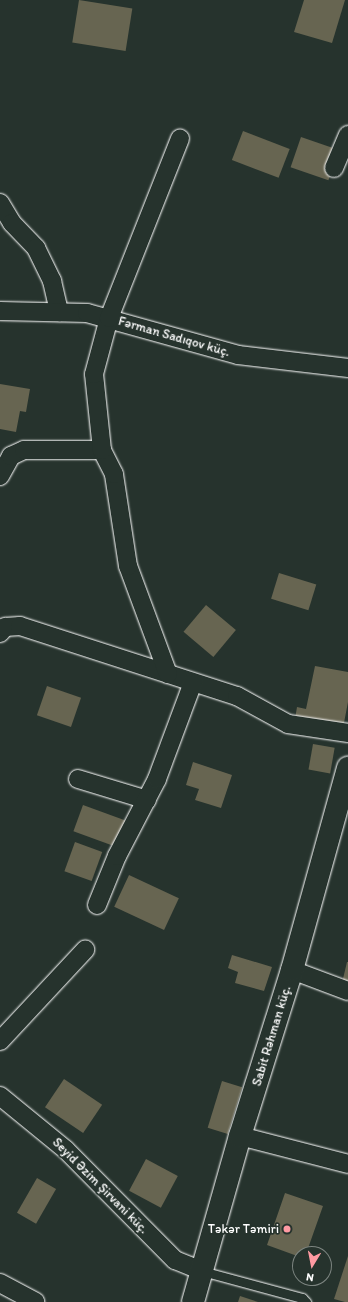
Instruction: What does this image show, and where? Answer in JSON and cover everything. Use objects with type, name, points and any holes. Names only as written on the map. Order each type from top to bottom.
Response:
[{"type":"main road","name":"Sabit Rəhman küç.","points":[[193,1302],[240,1136],[292,970],[348,768]]},
{"type":"street","points":[[334,168],[348,135]]},
{"type":"street","points":[[168,674],[128,566],[114,474],[102,450],[94,374],[109,318],[180,139]]},
{"type":"street","points":[[0,203],[12,223],[36,248],[52,281],[59,312]]},
{"type":"street","name":"Fərman Sadıqov küç.","points":[[0,311],[87,313],[238,355],[348,368]]},
{"type":"street","points":[[0,476],[11,456],[24,450],[102,450]]},
{"type":"street","points":[[0,632],[5,627],[20,626],[237,696],[288,724],[348,732]]},
{"type":"street","points":[[97,905],[117,856],[157,779],[193,682]]},
{"type":"street","points":[[78,779],[146,800]]},
{"type":"street","points":[[0,1041],[85,950]]},
{"type":"street","points":[[292,970],[348,991]]},
{"type":"street","name":"Seyid Əzim Şirvani küç.","points":[[0,1096],[66,1150],[175,1260],[202,1271]]},
{"type":"street","points":[[240,1136],[348,1164]]},
{"type":"street","points":[[0,1283],[35,1302]]},
{"type":"lane","points":[[202,1271],[302,1298],[306,1302]]},
{"type":"building","points":[[79,0],[132,8],[126,51],[72,42]]},
{"type":"building","points":[[304,0],[345,0],[332,43],[294,32]]},
{"type":"building","points":[[243,131],[290,149],[279,178],[232,160]]},
{"type":"building","points":[[301,137],[339,150],[328,180],[291,167]]},
{"type":"building","points":[[0,384],[30,389],[26,412],[20,411],[16,432],[0,429]]},
{"type":"building","points":[[279,573],[316,584],[308,610],[271,599]]},
{"type":"building","points":[[206,605],[236,630],[213,657],[184,632]]},
{"type":"building","points":[[315,666],[348,672],[348,702],[343,728],[295,719],[297,707],[306,709]]},
{"type":"building","points":[[47,686],[81,698],[71,727],[37,715]]},
{"type":"building","points":[[313,744],[335,748],[330,773],[308,770]]},
{"type":"building","points":[[193,762],[232,775],[221,808],[195,800],[199,789],[186,785]]},
{"type":"building","points":[[83,805],[131,822],[121,849],[73,831]]},
{"type":"building","points":[[75,842],[102,852],[92,881],[64,871]]},
{"type":"building","points":[[129,875],[179,898],[164,930],[114,907]]},
{"type":"building","points":[[232,955],[272,967],[264,991],[235,983],[238,972],[228,968]]},
{"type":"building","points":[[348,962],[348,984],[342,983]]},
{"type":"building","points":[[64,1079],[102,1105],[83,1133],[45,1107]]},
{"type":"building","points":[[222,1081],[242,1087],[228,1134],[208,1128]]},
{"type":"building","points":[[146,1159],[178,1176],[161,1208],[129,1191]]},
{"type":"building","points":[[37,1178],[56,1189],[36,1224],[17,1213]]},
{"type":"building","points":[[285,1193],[323,1206],[309,1246],[292,1246],[292,1254],[267,1245]]},
{"type":"building","points":[[348,1256],[348,1302],[345,1302],[334,1299]]},
{"type":"building","points":[[240,1296],[258,1302],[238,1302]]},
{"type":"place","name":"Təkər Təmiri","points":[[287,1229]]}]
